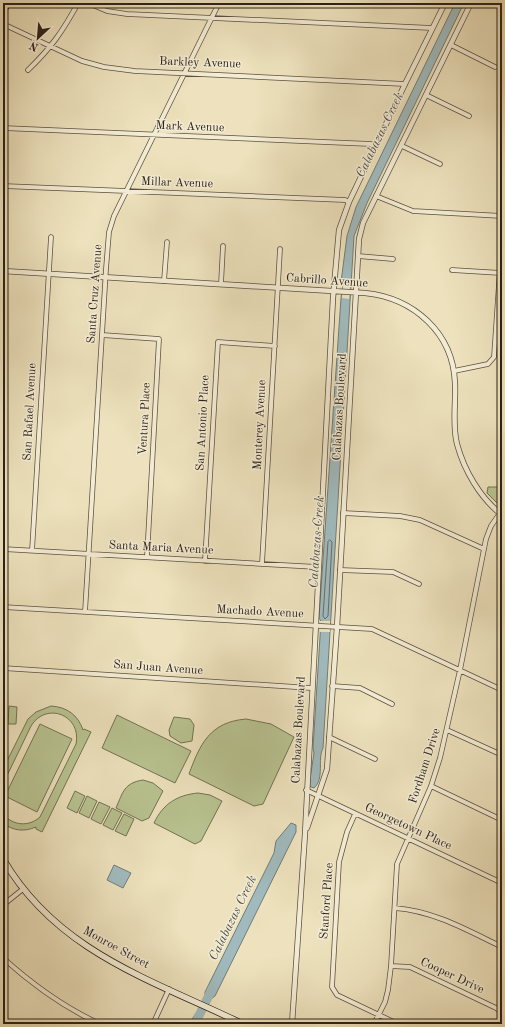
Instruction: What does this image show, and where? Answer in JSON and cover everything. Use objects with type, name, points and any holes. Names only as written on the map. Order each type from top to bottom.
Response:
[{"type":"main road","points":[[3,12],[8,3]]},
{"type":"main road","name":"Monroe Street","points":[[3,859],[23,889],[53,921],[84,946],[109,960],[240,1023]]},
{"type":"street","points":[[28,70],[50,48],[64,29],[78,3]]},
{"type":"street","points":[[88,3],[107,11],[127,14],[432,28]]},
{"type":"street","name":"Santa Cruz Avenue","points":[[85,612],[90,554],[102,335],[110,224],[219,3]]},
{"type":"street","name":"Calabazas Boulevard","points":[[292,1024],[305,834],[312,688],[318,626],[317,568],[333,291],[339,230],[349,202],[375,146],[445,3]]},
{"type":"street","name":"Calabazas Boulevard","points":[[305,834],[327,769],[337,627],[358,256],[363,223],[471,3]]},
{"type":"street","points":[[496,3],[502,6]]},
{"type":"street","name":"Barkley Avenue","points":[[3,24],[50,48],[104,68],[405,84]]},
{"type":"street","points":[[451,45],[495,67]]},
{"type":"street","points":[[426,95],[469,116]]},
{"type":"street","name":"Mark Avenue","points":[[3,128],[363,144],[375,146]]},
{"type":"street","points":[[402,146],[440,164]]},
{"type":"street","name":"Millar Avenue","points":[[3,186],[345,200],[349,202]]},
{"type":"street","points":[[376,196],[413,211],[502,216]]},
{"type":"street","name":"San Rafael Avenue","points":[[32,551],[51,237]]},
{"type":"street","points":[[454,371],[488,364],[494,358],[501,273],[502,240]]},
{"type":"street","points":[[164,281],[167,242]]},
{"type":"street","points":[[220,284],[223,246]]},
{"type":"street","name":"Monterey Avenue","points":[[262,564],[280,249]]},
{"type":"street","points":[[358,256],[393,259]]},
{"type":"street","points":[[452,270],[501,273]]},
{"type":"street","name":"Cabrillo Avenue","points":[[3,271],[343,291],[377,294],[396,300],[421,314],[432,324],[449,353],[454,371],[457,444],[466,469],[481,494],[501,514]]},
{"type":"street","name":"Ventura Place","points":[[102,335],[159,339],[147,557]]},
{"type":"street","name":"San Antonio Place","points":[[205,561],[218,342],[274,346]]},
{"type":"street","points":[[343,513],[400,516],[420,520],[484,549]]},
{"type":"street","name":"Fordham Drive","points":[[374,1024],[384,1002],[391,966],[397,864],[431,786],[447,730],[484,549],[490,528],[501,514]]},
{"type":"street","name":"Santa Maria Avenue","points":[[3,549],[317,568]]},
{"type":"street","points":[[340,570],[393,572],[419,584]]},
{"type":"street","name":"Machado Avenue","points":[[3,607],[372,629],[502,690]]},
{"type":"street","name":"San Juan Avenue","points":[[3,668],[312,688]]},
{"type":"street","points":[[332,686],[360,688],[392,704]]},
{"type":"street","points":[[447,730],[502,755]]},
{"type":"street","points":[[329,737],[375,759]]},
{"type":"street","points":[[431,786],[502,820]]},
{"type":"street","name":"Georgetown Place","points":[[306,790],[502,883]]},
{"type":"street","name":"Stanford Place","points":[[355,814],[347,832],[339,862],[332,987],[333,991],[337,995],[379,1015]]},
{"type":"street","points":[[3,905],[23,889]]},
{"type":"street","points":[[394,908],[411,910],[441,918],[502,947]]},
{"type":"street","points":[[3,958],[32,984],[59,1003],[100,1024]]},
{"type":"street","name":"Cooper Drive","points":[[391,966],[410,967],[496,1008],[502,1013]]},
{"type":"street","points":[[153,1024],[169,989]]},
{"type":"street","points":[[379,1015],[398,1024]]},
{"type":"green space","points":[[488,487],[502,487],[502,508],[487,493]]},
{"type":"green space","points":[[9,706],[17,707],[16,724],[8,724]]},
{"type":"green space","points":[[51,706],[67,710],[75,716],[83,730],[84,729],[91,732],[42,832],[36,829],[36,827],[27,830],[11,828],[3,823],[3,814],[11,821],[21,824],[26,824],[40,817],[76,744],[74,725],[68,719],[53,713],[45,714],[37,718],[31,726],[3,784],[3,769],[28,719],[36,712]]},
{"type":"green space","points":[[117,715],[191,751],[175,783],[102,748]]},
{"type":"green space","points":[[174,717],[190,719],[194,725],[192,741],[181,743],[170,736],[169,730]]},
{"type":"green space","points":[[246,719],[271,724],[294,737],[263,804],[254,806],[189,774],[197,753],[208,736],[223,725]]},
{"type":"green space","points":[[40,724],[72,739],[37,812],[5,796]]},
{"type":"green space","points":[[143,780],[153,783],[163,791],[149,818],[142,821],[116,808],[125,789],[132,783]]},
{"type":"green space","points":[[75,791],[85,796],[77,813],[67,808]]},
{"type":"green space","points":[[198,793],[210,795],[222,801],[201,841],[195,844],[154,823],[166,806],[177,798]]},
{"type":"green space","points":[[87,796],[97,801],[89,818],[79,813]]},
{"type":"green space","points":[[99,802],[110,807],[101,824],[91,819]]},
{"type":"green space","points":[[112,808],[122,813],[113,830],[103,825]]},
{"type":"green space","points":[[124,814],[134,819],[126,836],[115,831]]},
{"type":"water","points":[[455,3],[464,3],[367,203],[354,236],[323,748],[321,753],[319,779],[314,788],[309,786],[314,753],[313,748],[321,621],[319,618],[343,284],[341,282],[347,236],[356,207]]},
{"type":"water","points":[[291,823],[296,825],[296,832],[215,996],[211,999],[205,996],[205,992],[274,853],[276,841]]},
{"type":"water","points":[[114,865],[131,873],[123,888],[107,880]]},
{"type":"water","points":[[196,1013],[202,1016],[201,1024],[189,1024]]},
{"type":"pier","points":[[343,285],[350,285],[349,299],[342,298]]},
{"type":"pier","name":"Calabazas Creek","points":[[320,621],[330,621],[330,632],[320,632]]},
{"type":"waterway","name":"Calabazas Creek","points":[[195,1024],[213,987]]}]
